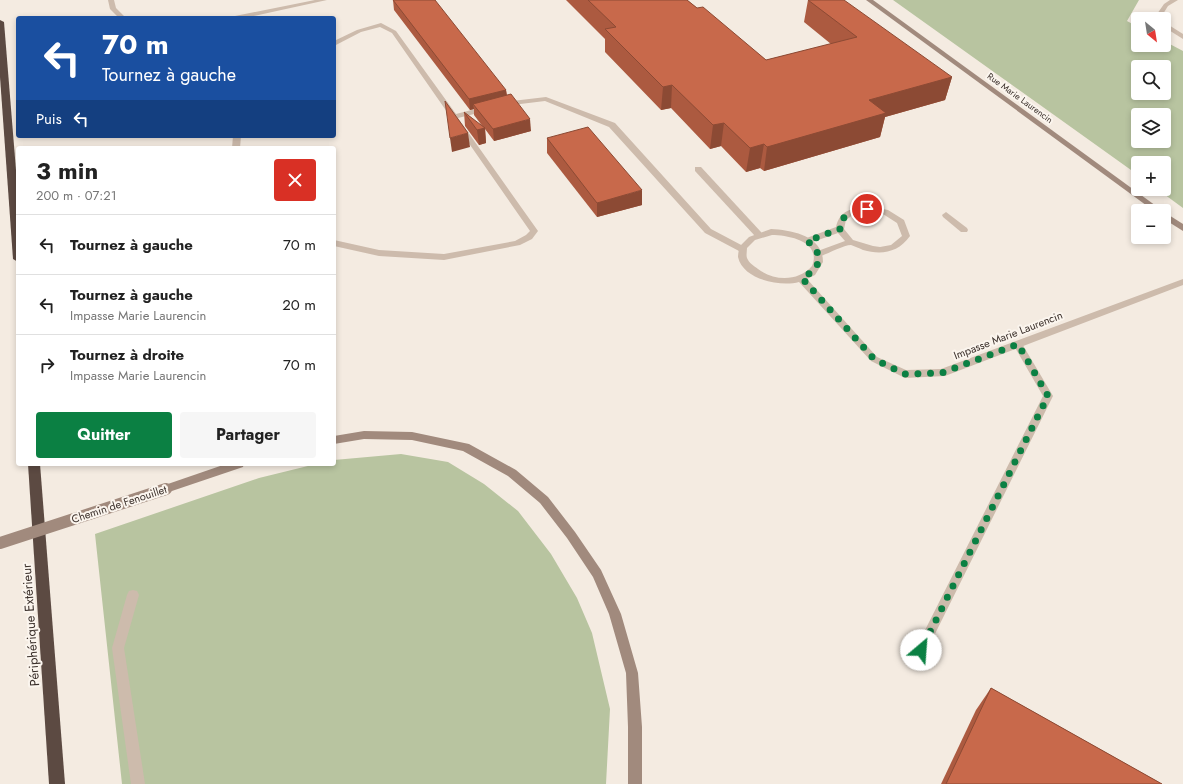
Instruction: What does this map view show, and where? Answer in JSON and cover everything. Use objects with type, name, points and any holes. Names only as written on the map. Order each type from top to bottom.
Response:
[{"type":"highway","points":[[0,22],[16,233]]},
{"type":"highway","name":"Périphérique Extérieur","points":[[34,466],[57,784]]},
{"type":"street","points":[[111,0],[113,9],[121,16]]},
{"type":"street","points":[[245,16],[324,0]]},
{"type":"street","name":"Rue Marie Laurencin","points":[[869,0],[1149,204]]},
{"type":"street","points":[[1161,12],[1166,5],[1175,0]]},
{"type":"street","points":[[336,43],[358,31],[381,25],[394,32],[534,231],[529,237],[517,243],[444,257],[379,253],[336,243]]},
{"type":"street","points":[[1171,29],[1183,37]]},
{"type":"street","points":[[455,117],[509,102],[546,99],[612,125],[708,231],[742,249]]},
{"type":"street","points":[[698,169],[758,234]]},
{"type":"street","points":[[867,209],[885,212],[901,222],[906,236],[900,245],[887,250],[869,250],[850,242],[840,229],[842,219],[852,212],[867,209]]},
{"type":"street","points":[[946,215],[964,230]]},
{"type":"street","points":[[1171,219],[1183,228]]},
{"type":"street","points":[[807,241],[840,229]]},
{"type":"street","points":[[786,232],[801,237],[814,246],[819,256],[818,265],[812,274],[790,281],[777,281],[760,276],[749,268],[742,259],[742,249],[748,240],[758,234],[786,232]]},
{"type":"street","points":[[818,254],[850,242]]},
{"type":"street","name":"Impasse Marie Laurencin","points":[[802,278],[874,359],[905,374],[942,373],[1183,282]]},
{"type":"street","points":[[921,650],[1048,396],[1018,344]]},
{"type":"street","points":[[336,440],[364,435],[412,436],[465,447],[512,473],[544,500],[571,535],[597,574],[615,614],[632,673],[635,727],[635,784]]},
{"type":"street","name":"Chemin de Fenouillet","points":[[0,544],[233,466]]},
{"type":"street","points":[[133,595],[118,648],[138,784]]},
{"type":"green space","points":[[893,0],[1139,0],[1127,21],[1131,23],[1131,52],[1171,52],[1171,45],[1183,51],[1183,208],[1167,196],[1171,196],[1171,156],[1131,156],[1131,170]]},
{"type":"green space","points":[[401,454],[448,462],[484,484],[518,511],[551,554],[577,598],[592,633],[610,709],[606,784],[122,784],[95,534],[259,478],[308,466],[336,466],[336,460]]},
{"type":"building","points":[[393,0],[435,0],[506,90],[469,99]]},
{"type":"building","points":[[588,0],[687,0],[697,8],[703,7],[766,60],[857,37],[808,0],[844,0],[952,77],[869,100],[886,113],[767,147],[764,144],[750,148],[724,123],[713,125],[672,85],[663,87],[605,29],[616,27]]},
{"type":"building","points":[[511,94],[530,119],[493,129],[473,104]]},
{"type":"building","points":[[445,101],[468,133],[450,138]]},
{"type":"building","points":[[464,112],[485,128],[477,130]]},
{"type":"building","points":[[588,127],[642,190],[597,203],[547,138]]},
{"type":"building","points":[[991,688],[1162,784],[946,784]]},
{"type":"route","points":[[867,209],[852,212],[842,219],[840,229],[807,241],[814,246],[819,256],[818,265],[812,274],[802,278],[874,359],[905,374],[942,373],[1018,344],[1048,396],[921,650]]}]
